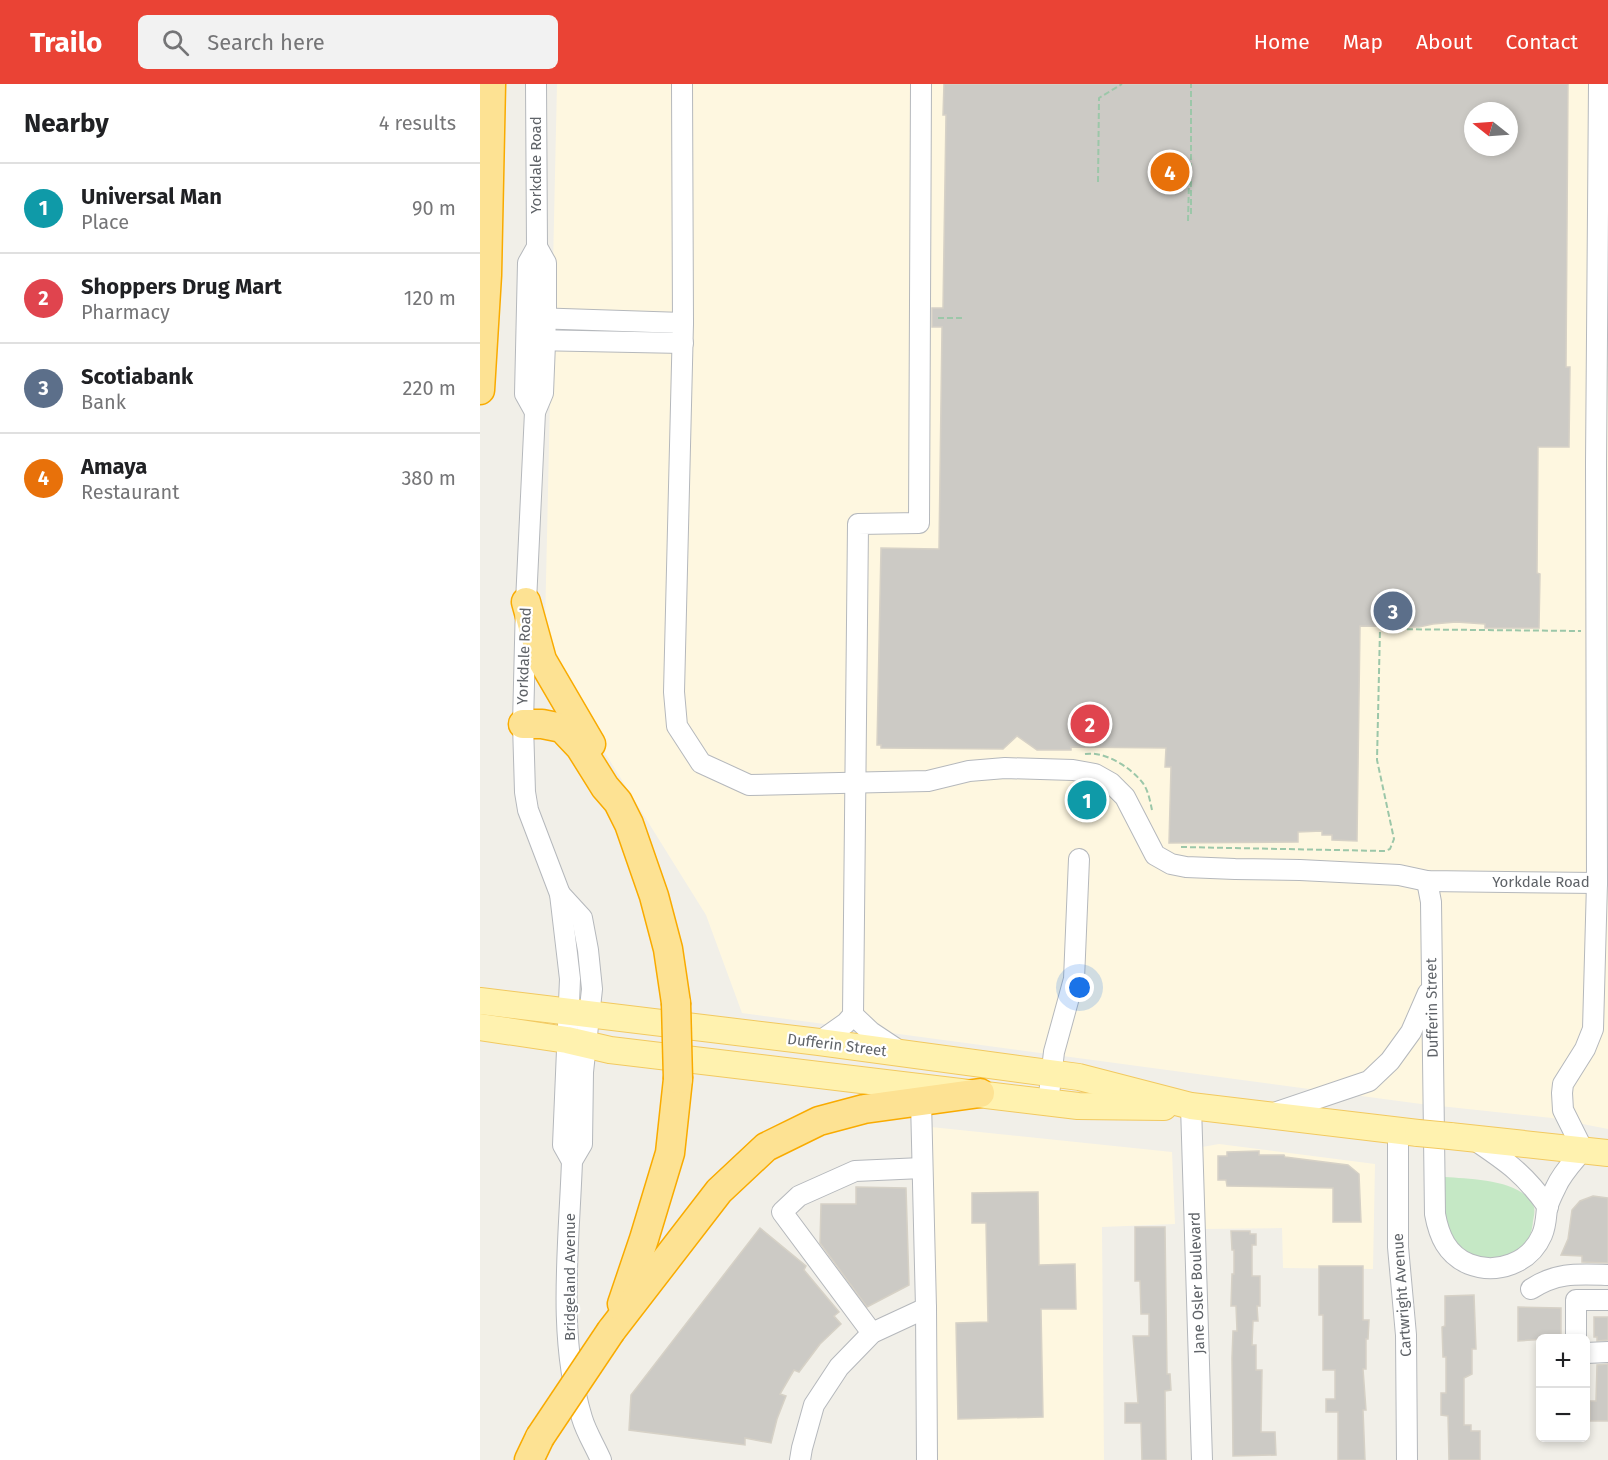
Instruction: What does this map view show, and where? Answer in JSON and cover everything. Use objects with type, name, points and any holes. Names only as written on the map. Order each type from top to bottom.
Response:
[{"type":"highway","points":[[480,390],[487,275],[491,84]]},
{"type":"highway","points":[[526,602],[542,660],[616,784],[618,802]]},
{"type":"highway","points":[[522,724],[542,724],[562,728],[580,747],[605,787],[618,802],[633,835],[654,896],[668,949],[676,1003],[678,1079],[667,1163],[630,1282],[611,1331]]},
{"type":"highway","points":[[535,1448],[611,1331],[718,1191],[766,1147],[819,1121],[864,1109],[980,1093]]},
{"type":"main road","name":"Dufferin Street","points":[[480,1001],[819,1042],[1079,1077],[1191,1106],[1596,1152]]},
{"type":"main road","name":"Dufferin Street","points":[[480,1027],[657,1056],[980,1093],[1048,1103],[1125,1108],[1191,1106]]},
{"type":"street","name":"Yorkdale Road","points":[[536,84],[537,247],[546,263],[536,318],[536,340],[543,393],[535,412],[522,724],[528,810],[560,894],[582,918],[591,970],[579,1013],[577,1043]]},
{"type":"street","name":"Yorkdale Road","points":[[682,84],[683,333],[674,692],[677,726],[701,764],[749,785],[928,781],[969,771],[1005,768],[1073,770],[1095,774],[1111,783],[1125,797],[1155,855],[1171,864],[1237,870],[1299,870],[1400,875],[1427,881],[1597,883],[1596,463],[1599,84]]},
{"type":"street","points":[[819,1042],[846,1023],[853,1015],[858,524],[919,523],[921,84]]},
{"type":"street","points":[[536,318],[683,333]]},
{"type":"street","points":[[536,340],[683,333]]},
{"type":"street","points":[[1048,1103],[1054,1052],[1074,979],[1079,859]]},
{"type":"street","name":"Dufferin Street","points":[[1427,881],[1431,902],[1435,1214],[1438,1234],[1448,1249],[1462,1261],[1476,1267],[1492,1269],[1508,1266],[1530,1252],[1542,1236],[1548,1207],[1532,1185],[1513,1166],[1461,1137]]},
{"type":"street","points":[[1548,1207],[1556,1185],[1596,1152],[1563,1110],[1562,1093],[1563,1084],[1585,1049],[1593,1029],[1597,883]]},
{"type":"street","points":[[1268,1115],[1369,1081],[1390,1061],[1411,1032],[1431,988]]},
{"type":"street","points":[[853,1015],[871,1032],[903,1053]]},
{"type":"street","name":"Bridgeland Avenue","points":[[577,1043],[583,1072],[582,1144],[572,1161],[567,1311],[570,1360],[582,1419],[601,1460]]},
{"type":"street","points":[[921,1101],[927,1460]]},
{"type":"street","name":"Jane Osler Boulevard","points":[[1191,1106],[1202,1460]]},
{"type":"street","name":"Cartwright Avenue","points":[[1407,1460],[1406,1335],[1398,1255],[1408,1131]]},
{"type":"street","points":[[872,1333],[782,1212],[799,1196],[855,1171],[922,1168]]},
{"type":"street","points":[[1531,1289],[1544,1280],[1558,1275],[1608,1275]]},
{"type":"street","points":[[1576,1334],[1576,1300],[1608,1300]]},
{"type":"street","points":[[800,1460],[801,1448],[814,1405],[839,1367],[872,1333],[926,1308]]},
{"type":"street","points":[[1590,1353],[1608,1352]]},
{"type":"path","points":[[1098,182],[1099,98],[1122,84]]},
{"type":"path","points":[[1191,84],[1191,214]]},
{"type":"path","points":[[1188,221],[1189,182]]},
{"type":"path","points":[[935,318],[965,318]]},
{"type":"path","points":[[1174,847],[1314,851],[1385,851],[1390,849],[1394,839],[1377,760],[1380,629],[1584,631]]},
{"type":"path","points":[[1084,754],[1094,752],[1104,754],[1142,781],[1153,814]]},
{"type":"shaded area","points":[[557,84],[1608,84],[1608,1129],[1552,1118],[1421,1104],[742,1013],[706,915],[562,684],[545,626]]},
{"type":"shaded area","points":[[931,1127],[1172,1152],[1175,1224],[1102,1227],[1104,1460],[929,1460]]},
{"type":"shaded area","points":[[1219,1144],[1375,1164],[1373,1269],[1283,1268],[1282,1228],[1202,1229],[1202,1147]]},
{"type":"green space","points":[[1445,1177],[1495,1182],[1519,1191],[1528,1198],[1534,1207],[1534,1214],[1530,1236],[1524,1246],[1502,1263],[1477,1257],[1463,1249],[1449,1232],[1446,1222]]},
{"type":"building","points":[[944,84],[1568,84],[1566,367],[1570,367],[1569,447],[1538,447],[1539,628],[1485,628],[1485,624],[1456,622],[1419,627],[1360,626],[1357,841],[1332,840],[1332,835],[1322,835],[1322,831],[1298,832],[1298,842],[1169,843],[1171,767],[1165,767],[1166,748],[1071,747],[1071,750],[1037,750],[1017,736],[1003,749],[881,748],[881,745],[877,745],[881,548],[939,549],[942,327],[932,327],[932,308],[943,308],[946,115],[943,115]]},
{"type":"building","points":[[1259,1151],[1259,1155],[1284,1155],[1285,1157],[1348,1165],[1359,1174],[1361,1222],[1333,1222],[1333,1188],[1227,1186],[1226,1180],[1218,1180],[1218,1156],[1227,1156],[1227,1152]]},
{"type":"building","points":[[856,1187],[906,1188],[909,1285],[867,1307],[820,1243],[821,1204],[856,1204]]},
{"type":"building","points":[[1038,1192],[1039,1265],[1075,1264],[1076,1309],[1041,1309],[1043,1417],[958,1419],[956,1323],[988,1322],[986,1223],[972,1223],[972,1193]]},
{"type":"building","points":[[1593,1196],[1608,1198],[1608,1263],[1582,1262],[1582,1256],[1561,1255],[1568,1239],[1572,1210],[1580,1201]]},
{"type":"building","points":[[1135,1227],[1165,1227],[1167,1374],[1170,1374],[1171,1390],[1165,1391],[1166,1460],[1142,1460],[1141,1423],[1125,1423],[1125,1403],[1138,1403],[1133,1336],[1149,1336],[1149,1314],[1141,1314],[1140,1281],[1135,1281]]},
{"type":"building","points":[[760,1228],[806,1266],[804,1270],[839,1312],[834,1316],[841,1324],[820,1344],[799,1372],[794,1370],[780,1394],[786,1396],[771,1443],[745,1438],[745,1445],[629,1430],[631,1395]]},
{"type":"building","points":[[1231,1231],[1250,1231],[1250,1234],[1256,1234],[1256,1245],[1252,1245],[1252,1276],[1260,1276],[1260,1306],[1257,1306],[1258,1321],[1253,1321],[1252,1345],[1256,1345],[1256,1370],[1262,1370],[1261,1432],[1275,1432],[1276,1455],[1233,1456],[1232,1358],[1233,1331],[1237,1331],[1236,1306],[1231,1306],[1234,1250],[1232,1250]]},
{"type":"building","points":[[1319,1266],[1363,1266],[1363,1320],[1369,1320],[1368,1339],[1366,1339],[1366,1369],[1363,1369],[1366,1410],[1363,1410],[1365,1460],[1338,1460],[1338,1412],[1326,1412],[1326,1399],[1335,1399],[1335,1370],[1323,1370],[1323,1315],[1319,1315]]},
{"type":"building","points":[[1474,1295],[1476,1349],[1472,1349],[1472,1374],[1464,1378],[1464,1425],[1471,1425],[1471,1431],[1480,1431],[1480,1460],[1449,1460],[1448,1416],[1441,1415],[1441,1393],[1446,1393],[1446,1357],[1443,1357],[1442,1327],[1445,1326],[1445,1296]]},
{"type":"building","points":[[1518,1307],[1561,1308],[1561,1334],[1536,1334],[1536,1340],[1518,1341]]},
{"type":"building","points":[[1594,1317],[1608,1317],[1608,1340],[1597,1341],[1597,1337],[1594,1337]]},
{"type":"building","points":[[1608,1364],[1608,1421],[1590,1421],[1590,1401],[1596,1401],[1597,1365]]},
{"type":"place","name":"Amaya","points":[[1170,172]]},
{"type":"place","name":"Scotiabank","points":[[1393,611]]},
{"type":"place","name":"Shoppers Drug Mart","points":[[1090,724]]},
{"type":"place","name":"Universal Man","points":[[1087,800]]}]
